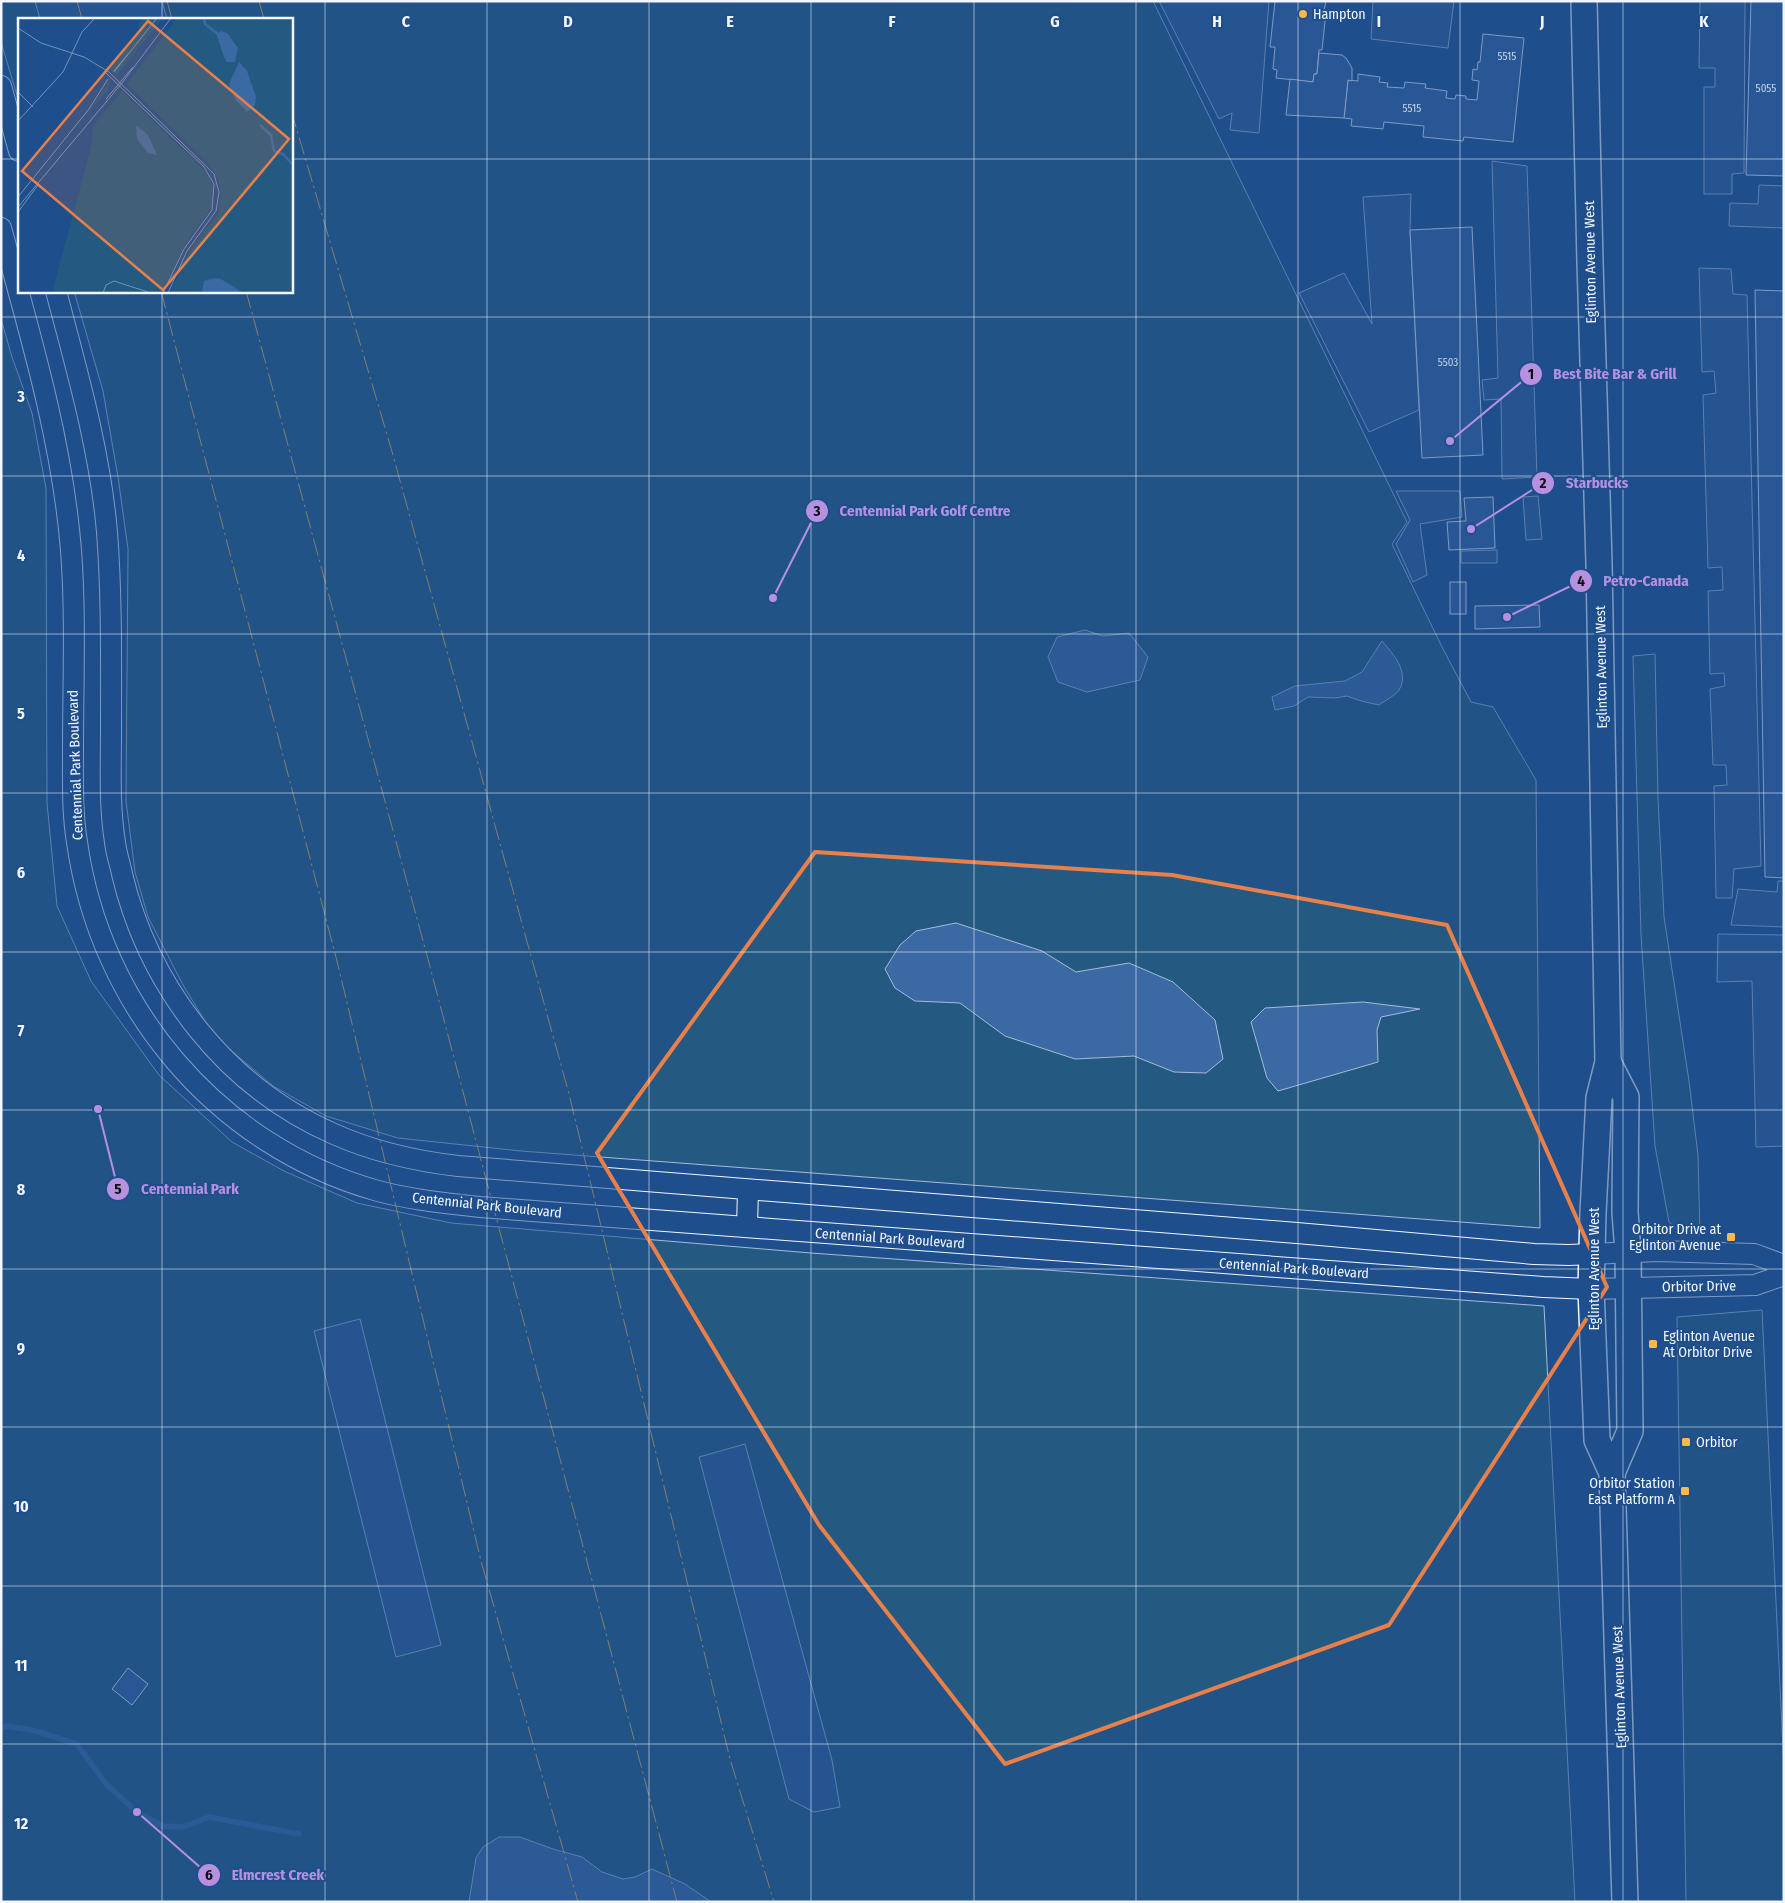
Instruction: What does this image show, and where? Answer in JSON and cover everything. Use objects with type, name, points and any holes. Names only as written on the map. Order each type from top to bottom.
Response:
[{"type":"main road","name":"Eglinton Avenue West","points":[[1584,1],[1598,527],[1608,1062],[1599,1098],[1610,1253],[1610,1289],[1596,1440],[1612,1473],[1625,1902]]},
{"type":"main road","name":"Eglinton Avenue West","points":[[1608,1062],[1626,1097],[1625,1212],[1610,1253],[1610,1289],[1630,1431],[1612,1473]]},
{"type":"street","points":[[1,86],[18,147]]},
{"type":"street","name":"Centennial Park Boulevard","points":[[1,228],[18,292]]},
{"type":"street","name":"Centennial Park Boulevard","points":[[18,292],[56,440],[68,533],[73,619],[76,841],[94,915],[110,958],[133,1002],[160,1043],[190,1080],[226,1112],[284,1151],[311,1165],[377,1191],[416,1200],[480,1207],[1224,1264],[1610,1289]]},
{"type":"street","points":[[56,292],[83,391],[93,437],[107,531],[111,689],[111,789],[115,843],[128,900],[145,944],[164,982],[196,1027],[245,1078],[279,1104],[334,1134],[399,1157],[458,1166],[1534,1254],[1658,1251],[1754,1254],[1784,1265]]},
{"type":"street","points":[[747,1227],[748,1190]]},
{"type":"street","name":"Orbitor Drive","points":[[1610,1289],[1755,1285],[1784,1275]]},
{"type":"highlighted area","points":[[815,852],[1172,875],[1447,925],[1607,1287],[1389,1625],[1005,1764],[819,1525],[597,1153]]},
{"type":"shaded area","points":[[1,1],[1153,1],[1407,522],[1392,544],[1442,647],[1471,702],[1493,707],[1536,780],[1540,1228],[521,1151],[398,1138],[326,1116],[273,1086],[214,1036],[183,985],[148,917],[135,872],[126,801],[128,549],[103,391],[74,292],[292,292],[292,18],[18,18],[18,99],[1,42]]},
{"type":"shaded area","points":[[35,1],[162,1],[167,18],[40,18]]},
{"type":"shaded area","points":[[1159,1],[1269,1],[1259,133],[1230,130],[1232,113],[1219,119]]},
{"type":"shaded area","points":[[1373,1],[1454,1],[1448,48],[1371,39]]},
{"type":"shaded area","points":[[1700,1],[1745,1],[1744,173],[1732,174],[1732,194],[1704,194],[1704,87],[1715,87],[1715,68],[1699,68]]},
{"type":"shaded area","points":[[1492,161],[1527,166],[1537,477],[1502,479],[1501,399],[1484,400],[1482,380],[1498,378]]},
{"type":"shaded area","points":[[1759,185],[1784,186],[1784,228],[1729,226],[1730,203],[1758,204]]},
{"type":"shaded area","points":[[1411,194],[1410,230],[1419,410],[1369,432],[1299,293],[1344,273],[1372,324],[1363,197]]},
{"type":"shaded area","points":[[1699,268],[1731,269],[1733,294],[1747,295],[1761,866],[1734,869],[1732,898],[1716,898],[1714,786],[1727,785],[1726,765],[1713,765],[1710,689],[1725,686],[1724,673],[1710,674],[1708,591],[1723,590],[1722,567],[1708,568],[1703,395],[1716,393],[1714,371],[1702,372]]},
{"type":"shaded area","points":[[1,319],[32,413],[46,488],[47,803],[57,906],[91,981],[159,1075],[232,1142],[284,1171],[357,1203],[451,1223],[811,1253],[1544,1306],[1575,1902],[1,1902]]},
{"type":"shaded area","points":[[1396,491],[1460,491],[1462,517],[1420,524],[1427,575],[1413,582],[1396,544],[1410,520]]},
{"type":"shaded area","points":[[1538,496],[1542,539],[1526,540],[1523,497]]},
{"type":"shaded area","points":[[1497,550],[1497,563],[1461,563],[1461,551]]},
{"type":"shaded area","points":[[1085,630],[1103,636],[1129,633],[1148,657],[1140,680],[1087,692],[1058,682],[1048,657],[1057,637]]},
{"type":"shaded area","points":[[1382,641],[1399,664],[1403,677],[1399,690],[1379,705],[1347,696],[1335,698],[1308,697],[1294,706],[1275,710],[1272,697],[1295,686],[1345,681],[1362,672]]},
{"type":"shaded area","points":[[1655,654],[1658,799],[1664,917],[1689,1081],[1698,1155],[1700,1235],[1680,1232],[1669,1222],[1655,1146],[1641,935],[1633,656]]},
{"type":"shaded area","points":[[1778,881],[1784,881],[1784,927],[1731,925],[1738,889],[1777,892]]},
{"type":"shaded area","points":[[956,923],[1042,951],[1076,972],[1129,963],[1173,982],[1215,1020],[1223,1059],[1206,1073],[1174,1072],[1134,1056],[1075,1059],[1005,1036],[960,1003],[915,1001],[895,988],[885,969],[900,945],[916,931]]},
{"type":"shaded area","points":[[1718,934],[1784,935],[1784,1146],[1756,1147],[1752,981],[1717,982]]},
{"type":"shaded area","points":[[1363,1002],[1420,1009],[1381,1017],[1377,1030],[1378,1062],[1278,1091],[1267,1078],[1251,1022],[1265,1008]]},
{"type":"shaded area","points":[[1762,1310],[1784,1769],[1784,1902],[1686,1902],[1677,1317]]},
{"type":"shaded area","points":[[360,1319],[441,1645],[396,1657],[314,1331]]},
{"type":"shaded area","points":[[745,1444],[832,1760],[840,1807],[814,1812],[789,1799],[699,1457]]},
{"type":"shaded area","points":[[499,1837],[520,1837],[582,1857],[602,1872],[623,1879],[635,1877],[652,1869],[685,1884],[711,1902],[469,1902],[476,1858],[483,1847]]},
{"type":"building","points":[[1275,1],[1326,1],[1322,50],[1319,50],[1317,74],[1314,74],[1313,82],[1276,78],[1277,70],[1273,69],[1275,47],[1270,47]]},
{"type":"building","points":[[1751,1],[1784,1],[1784,176],[1746,175]]},
{"type":"building","points":[[1483,34],[1524,38],[1513,142],[1464,137],[1463,141],[1423,137],[1424,126],[1384,122],[1383,129],[1351,126],[1352,119],[1344,118],[1348,80],[1358,81],[1358,74],[1380,77],[1379,82],[1388,83],[1387,87],[1404,88],[1405,82],[1426,84],[1425,88],[1447,91],[1446,98],[1455,99],[1456,95],[1466,96],[1466,99],[1477,100],[1479,81],[1472,80],[1473,69],[1477,70],[1478,62],[1480,62]]},
{"type":"building","points":[[1319,53],[1342,55],[1352,68],[1352,81],[1348,80],[1344,118],[1286,115],[1290,79],[1313,82],[1314,74],[1317,74]]},
{"type":"building","points":[[1472,227],[1483,455],[1422,458],[1410,230]]},
{"type":"building","points":[[1755,290],[1784,291],[1784,878],[1765,877]]},
{"type":"building","points":[[1493,497],[1495,548],[1449,550],[1447,522],[1466,521],[1464,498]]},
{"type":"building","points":[[1450,582],[1466,582],[1466,614],[1450,614]]},
{"type":"building","points":[[1539,605],[1540,627],[1475,629],[1475,606]]},
{"type":"building","points":[[128,1668],[148,1684],[132,1705],[112,1689]]},
{"type":"waterway","points":[[1,1729],[5,1726],[32,1730],[77,1744],[106,1784],[137,1812],[162,1826],[183,1827],[209,1817],[299,1834]]},
{"type":"power","points":[[77,1],[82,18]]},
{"type":"power","points":[[167,1],[172,18]]},
{"type":"power","points":[[259,1],[264,18]]},
{"type":"power","points":[[292,113],[391,448],[569,1094],[730,1759],[774,1902]]},
{"type":"power","points":[[161,292],[337,961],[481,1561],[578,1902]]},
{"type":"power","points":[[246,292],[425,948],[677,1902]]},
{"type":"place","name":"Hampton","points":[[1303,14]]},
{"type":"place","name":"Best Bite Bar & Grill","points":[[1450,441]]},
{"type":"place","name":"Starbucks","points":[[1471,529]]},
{"type":"place","name":"Centennial Park Golf Centre","points":[[773,598]]},
{"type":"place","name":"Petro-Canada","points":[[1507,617]]},
{"type":"place","name":"Centennial Park","points":[[98,1109]]},
{"type":"place","name":"Orbitor Drive at Eglinton Avenue","points":[[1731,1237]]},
{"type":"place","name":"Eglinton Avenue At Orbitor Drive","points":[[1653,1344]]},
{"type":"place","name":"Orbitor","points":[[1686,1442]]},
{"type":"place","name":"Orbitor Station East Platform A","points":[[1685,1491]]},
{"type":"place","name":"Elmcrest Creek","points":[[137,1812]]}]
